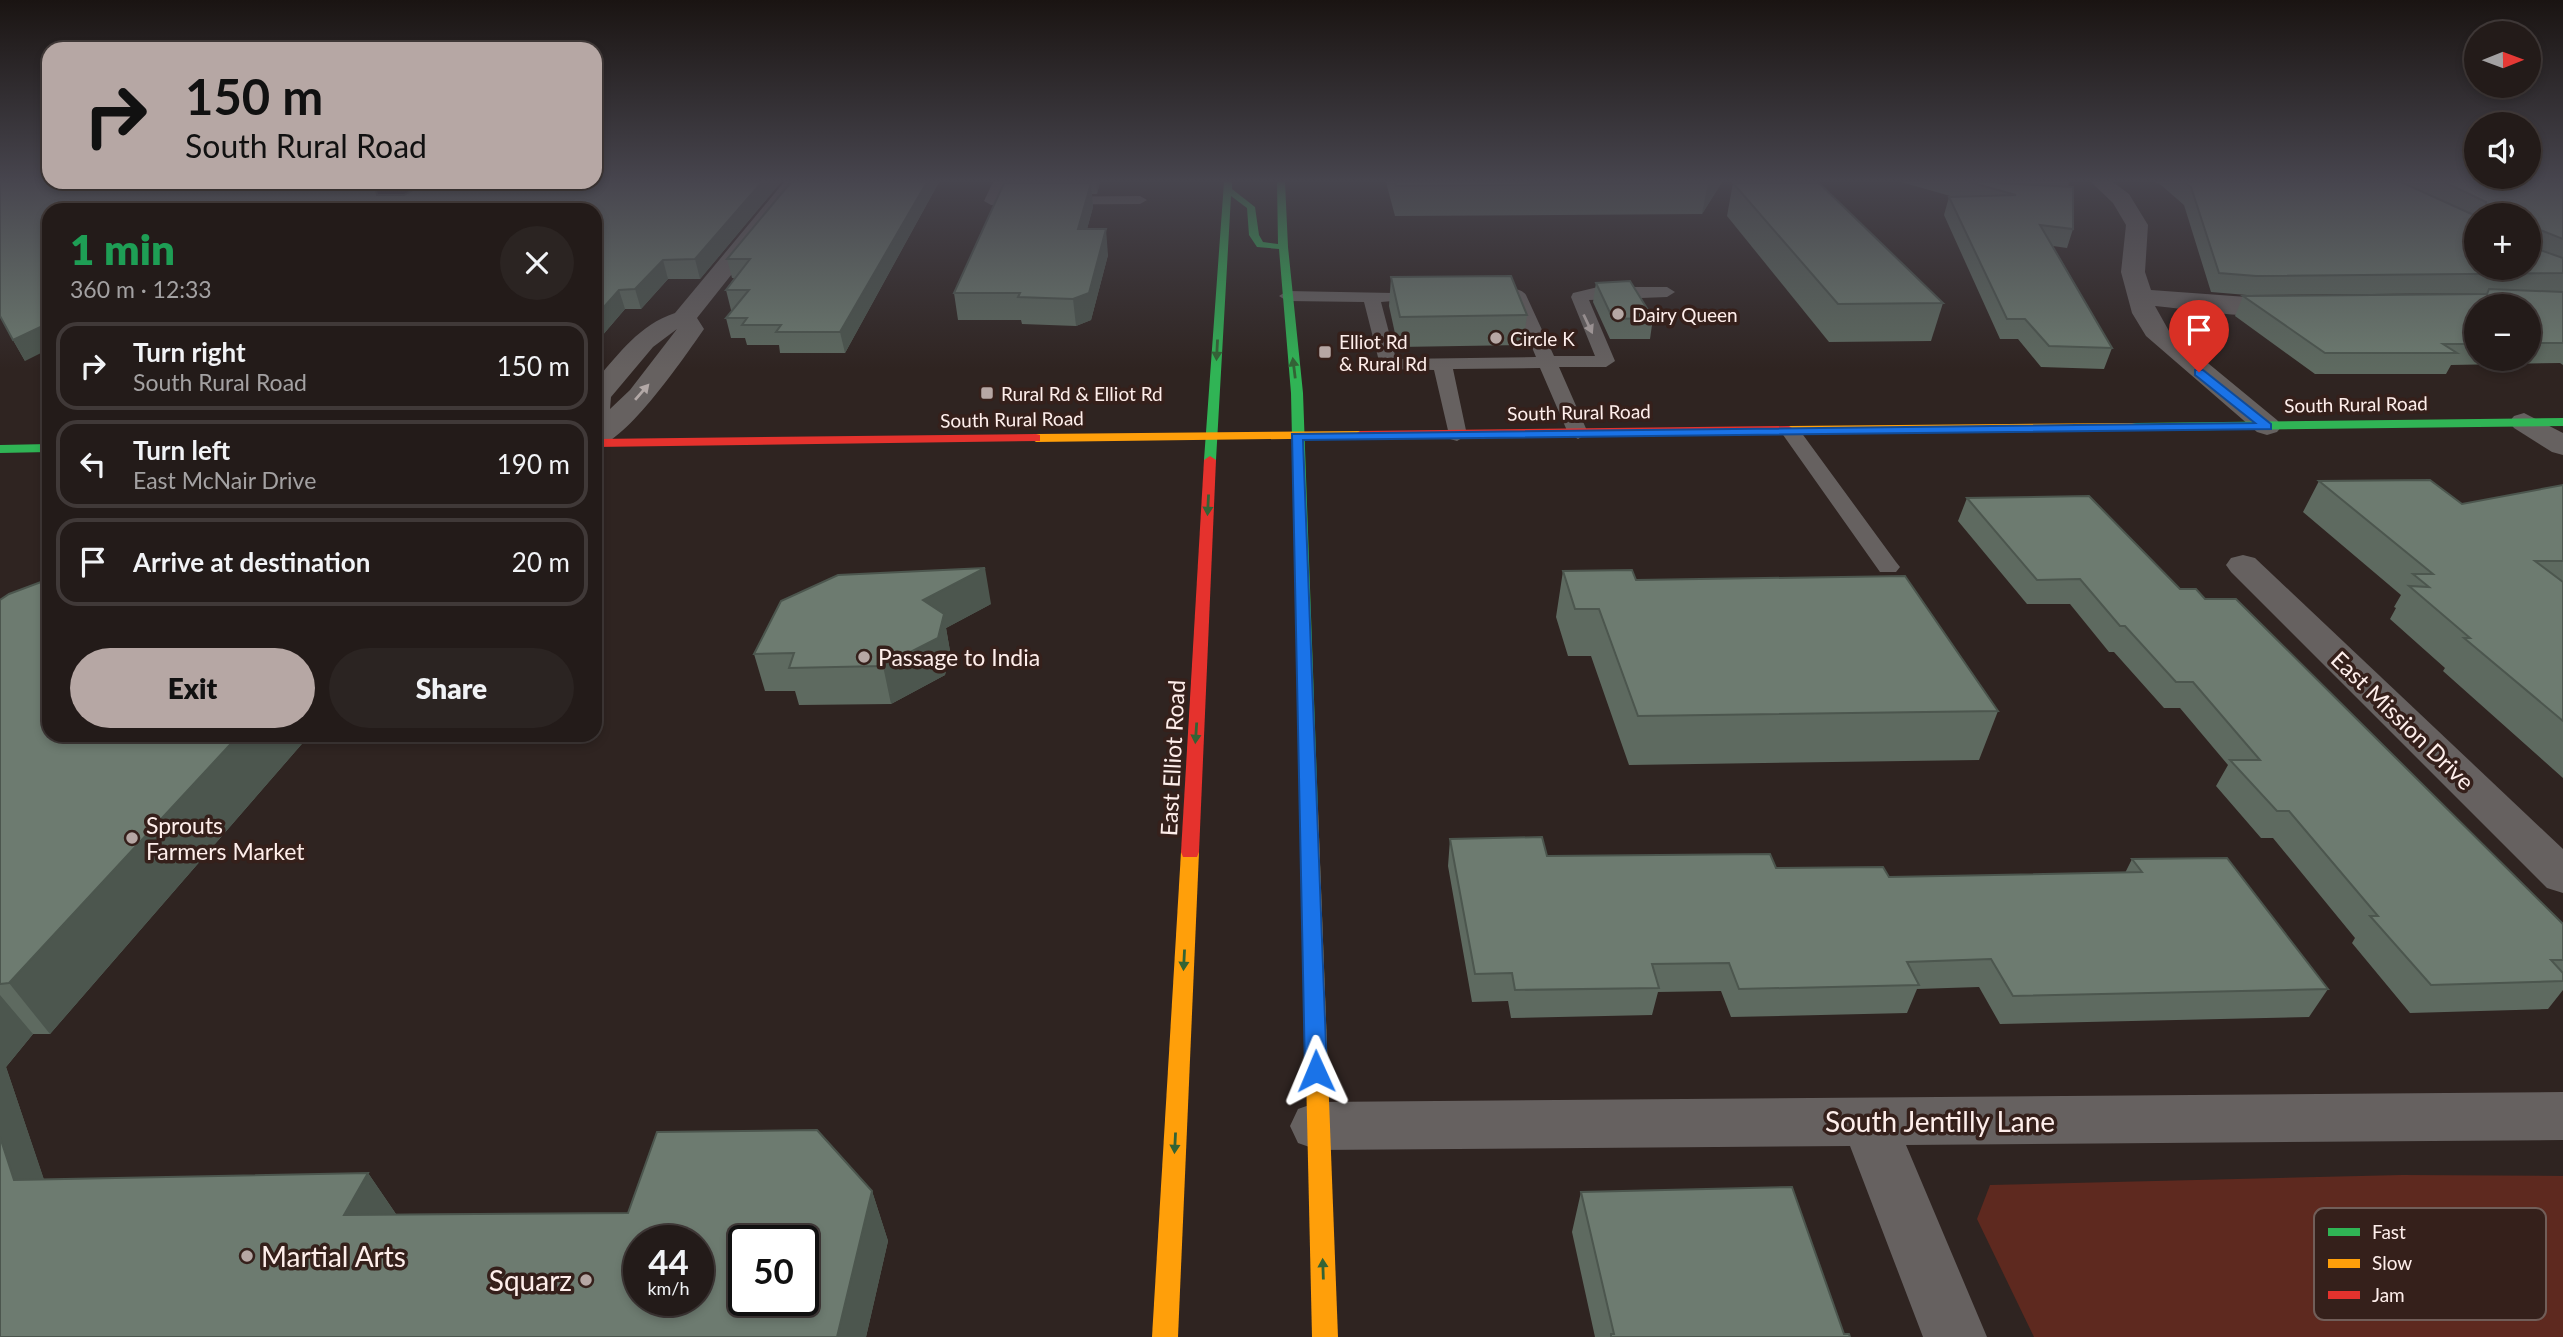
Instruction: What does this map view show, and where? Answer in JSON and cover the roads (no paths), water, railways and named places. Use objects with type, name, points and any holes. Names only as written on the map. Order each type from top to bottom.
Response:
[{"type":"main road","name":"East Elliot Road","points":[[1165,1337],[1223,244]]},
{"type":"main road","points":[[1262,244],[1283,247],[1297,393],[1296,436],[1325,1337]]},
{"type":"main road","name":"South Rural Road","points":[[602,441],[1791,432],[2563,422]]},
{"type":"main road","points":[[0,449],[42,448]]},
{"type":"street","points":[[602,390],[644,341],[662,326],[684,317],[743,244]]},
{"type":"street","points":[[2135,244],[2133,272],[2145,313],[2159,336],[2267,426]]},
{"type":"street","points":[[2141,298],[2247,306],[2315,305]]},
{"type":"street","points":[[602,434],[640,396],[685,338],[691,329],[684,317]]},
{"type":"street","points":[[2524,422],[2563,446]]},
{"type":"street","name":"East Mission Drive","points":[[2244,565],[2563,876]]},
{"type":"street","name":"South Jentilly Lane","points":[[1318,1126],[2563,1116]]},
{"type":"street","points":[[1869,1122],[1955,1337]]},
{"type":"lane","points":[[1371,297],[1388,365],[1548,363],[1606,361],[1579,297],[1598,292],[1667,292]]},
{"type":"lane","points":[[1491,295],[1518,295],[1578,433]]},
{"type":"lane","points":[[1287,296],[1411,296]]},
{"type":"lane","points":[[1442,364],[1457,435]]},
{"type":"lane","points":[[1791,432],[1888,567]]},
{"type":"place","name":"Dairy Queen","points":[[1618,314]]},
{"type":"place","name":"Circle K","points":[[1496,338]]},
{"type":"place","name":"Elliot Rd & Rural Rd","points":[[1325,352]]},
{"type":"place","name":"Rural Rd & Elliot Rd","points":[[987,393]]},
{"type":"place","name":"Passage to India","points":[[864,657]]},
{"type":"place","name":"Sprouts Farmers Market","points":[[132,838]]},
{"type":"place","name":"Martial Arts","points":[[247,1256]]},
{"type":"place","name":"Squarz","points":[[586,1280]]}]
